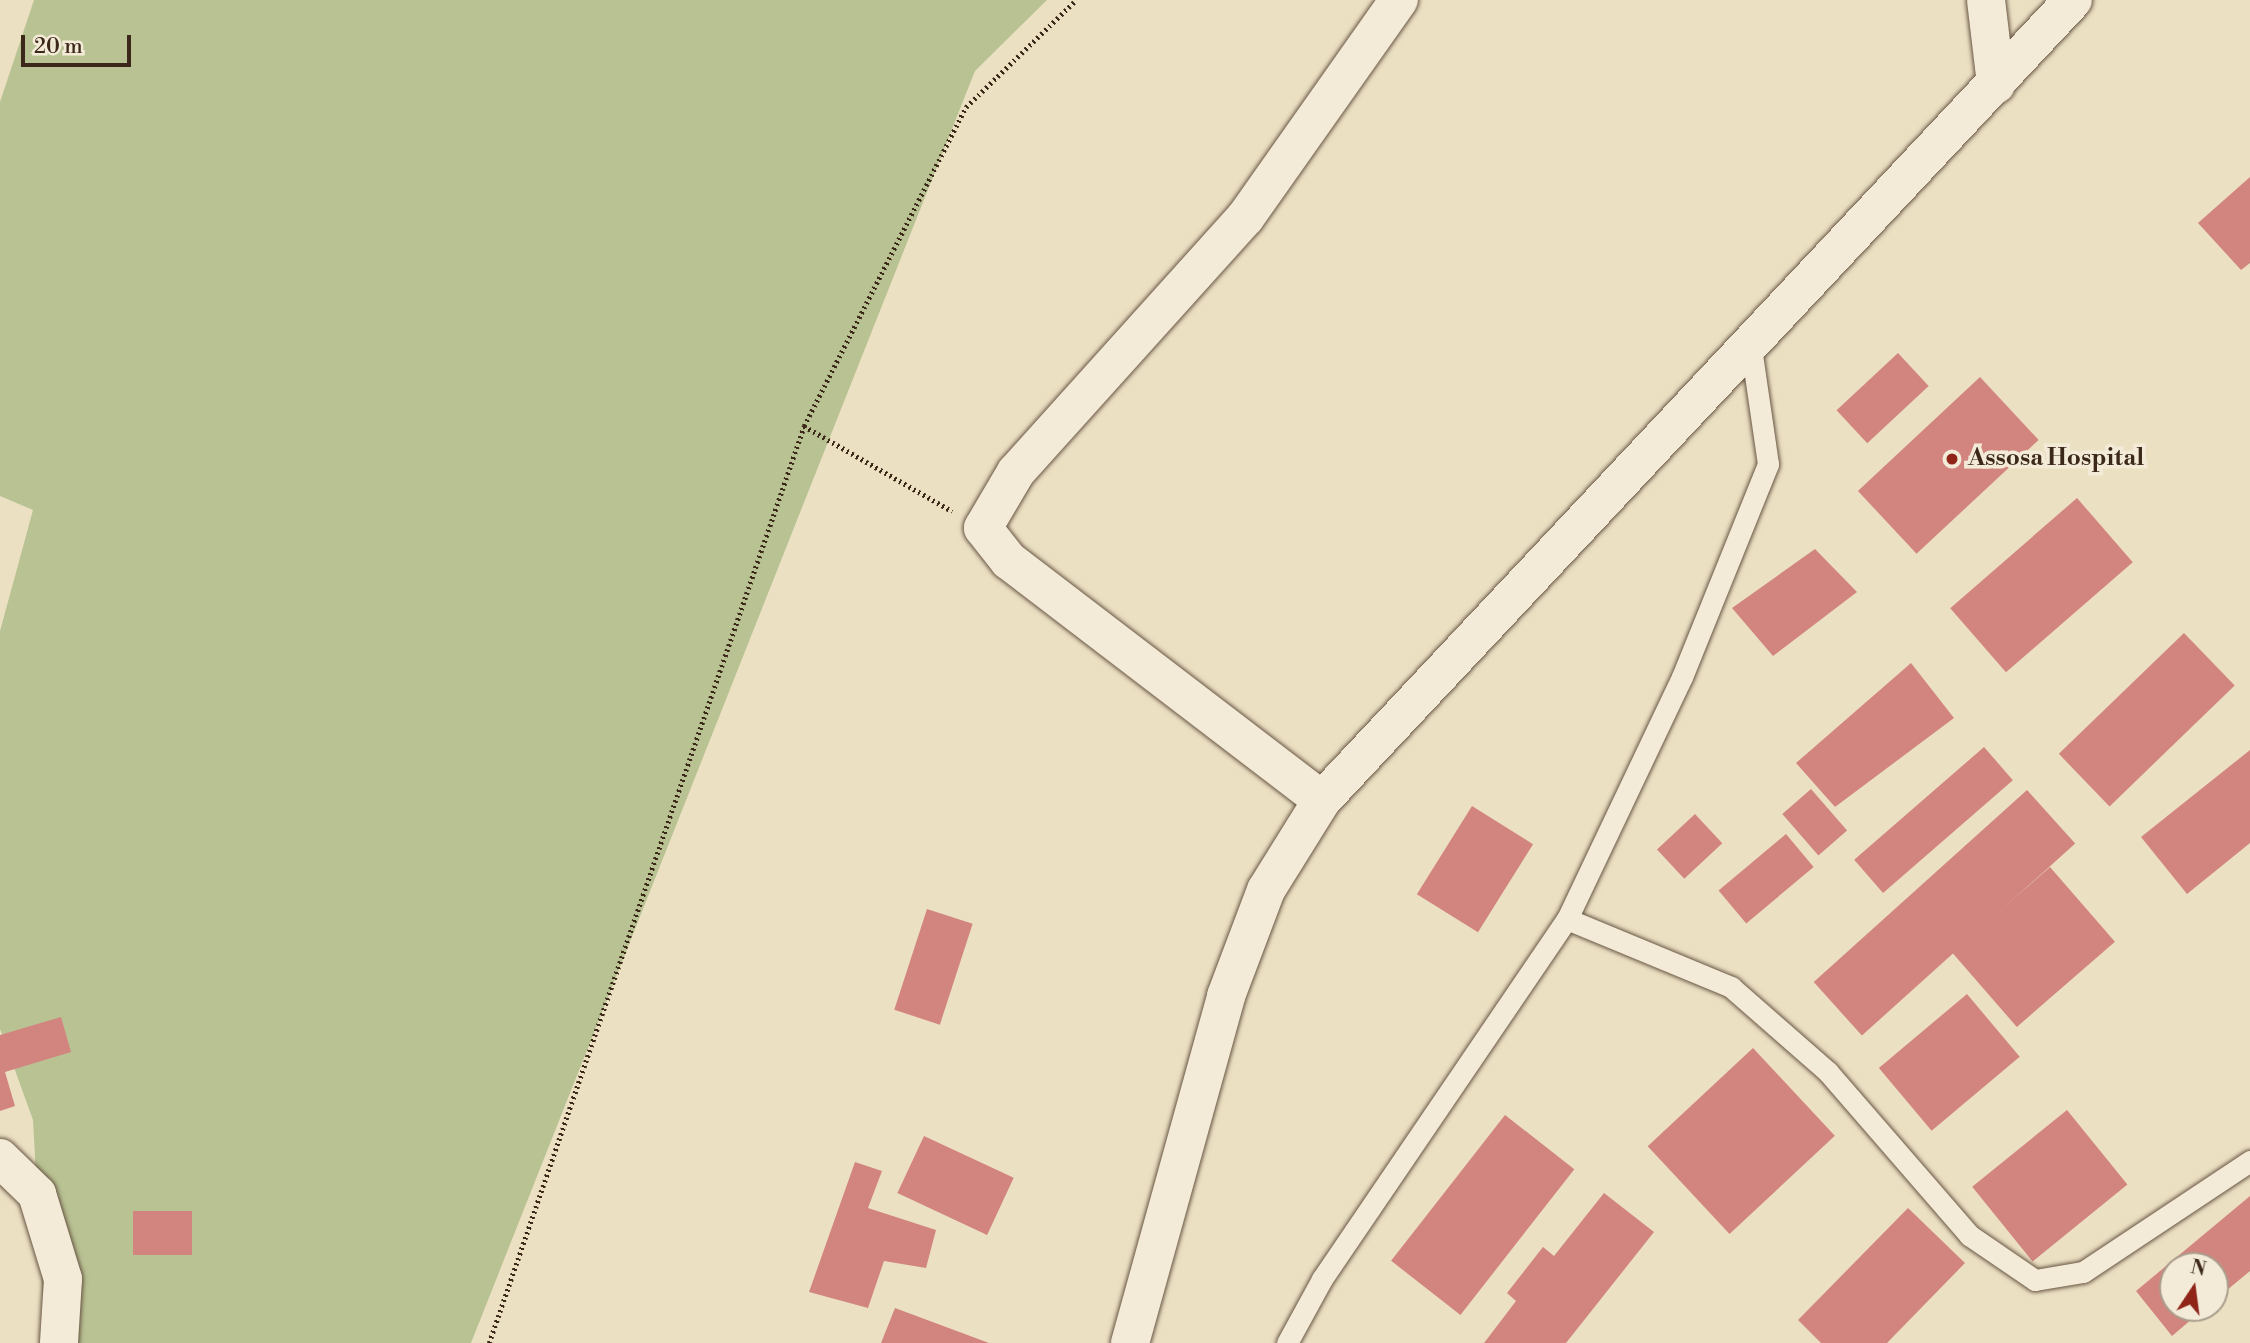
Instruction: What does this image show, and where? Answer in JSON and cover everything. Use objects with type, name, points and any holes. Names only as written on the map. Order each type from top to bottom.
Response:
[{"type":"street","points":[[1322,800],[1009,562],[983,528],[1016,472],[1245,218],[1399,0]]},
{"type":"street","points":[[1986,0],[1996,84]]},
{"type":"street","points":[[1130,1343],[1226,996],[1266,890],[1322,800],[1750,340],[2073,0]]},
{"type":"street","points":[[0,1158],[37,1194],[63,1279],[59,1343]]},
{"type":"lane","points":[[1287,1343],[1322,1279],[1567,919],[1682,677],[1768,464],[1750,340]]},
{"type":"lane","points":[[1567,919],[1731,987],[1828,1072],[1969,1235],[2035,1280],[2083,1272],[2250,1161]]},
{"type":"path","points":[[489,1343],[804,426],[966,107],[1076,0]]},
{"type":"path","points":[[804,426],[983,528]]},
{"type":"green space","points":[[34,0],[1047,0],[975,71],[471,1343],[45,1343],[33,1120],[0,1029],[0,631],[33,510],[0,496],[0,102]]},
{"type":"building","points":[[2250,177],[2250,263],[2241,270],[2198,223]]},
{"type":"building","points":[[1898,353],[1929,386],[1867,443],[1837,410]]},
{"type":"building","points":[[1980,377],[2039,440],[1917,554],[1858,491]]},
{"type":"building","points":[[2077,498],[2133,562],[2006,672],[1950,608]]},
{"type":"building","points":[[1815,549],[1857,592],[1773,656],[1732,608]]},
{"type":"building","points":[[2184,633],[2235,686],[2110,806],[2059,754]]},
{"type":"building","points":[[1911,663],[1954,718],[1835,807],[1796,763]]},
{"type":"building","points":[[1984,747],[2013,780],[1883,893],[1854,860]]},
{"type":"building","points":[[2250,750],[2250,843],[2187,894],[2141,837]]},
{"type":"building","points":[[1811,789],[1847,831],[1818,855],[1782,814]]},
{"type":"building","points":[[2027,790],[2075,844],[1862,1036],[1814,982]]},
{"type":"building","points":[[1472,806],[1533,844],[1478,932],[1417,894]]},
{"type":"building","points":[[1695,814],[1722,843],[1684,879],[1657,849]]},
{"type":"building","points":[[1786,834],[1814,867],[1746,924],[1719,891]]},
{"type":"building","points":[[2050,867],[2115,942],[2017,1027],[1952,952]]},
{"type":"building","points":[[927,909],[973,924],[940,1025],[894,1010]]},
{"type":"building","points":[[1967,994],[2020,1057],[1932,1131],[1879,1068]]},
{"type":"building","points":[[61,1017],[71,1052],[5,1072],[15,1106],[0,1111],[0,1035]]},
{"type":"building","points":[[1753,1048],[1835,1136],[1730,1234],[1648,1146]]},
{"type":"building","points":[[2067,1110],[2127,1185],[2033,1261],[1972,1187]]},
{"type":"building","points":[[1505,1115],[1574,1169],[1460,1315],[1391,1261]]},
{"type":"building","points":[[924,1136],[1014,1178],[987,1235],[897,1193]]},
{"type":"building","points":[[855,1162],[882,1171],[868,1208],[936,1230],[926,1268],[884,1261],[868,1308],[809,1292]]},
{"type":"building","points":[[1604,1193],[1654,1232],[1566,1343],[1484,1343],[1516,1301],[1507,1293],[1543,1247],[1554,1256]]},
{"type":"building","points":[[2250,1196],[2250,1271],[2229,1288],[2229,1252],[2183,1252]]},
{"type":"building","points":[[1908,1208],[1965,1263],[1887,1343],[1821,1343],[1798,1320]]},
{"type":"building","points":[[133,1211],[192,1211],[192,1255],[133,1255]]},
{"type":"building","points":[[2159,1272],[2159,1320],[2136,1291]]},
{"type":"building","points":[[895,1308],[989,1343],[881,1343]]},
{"type":"building","points":[[2161,1322],[2188,1322],[2172,1336]]},
{"type":"place","name":"Assosa Hospital","points":[[1952,459]]}]
